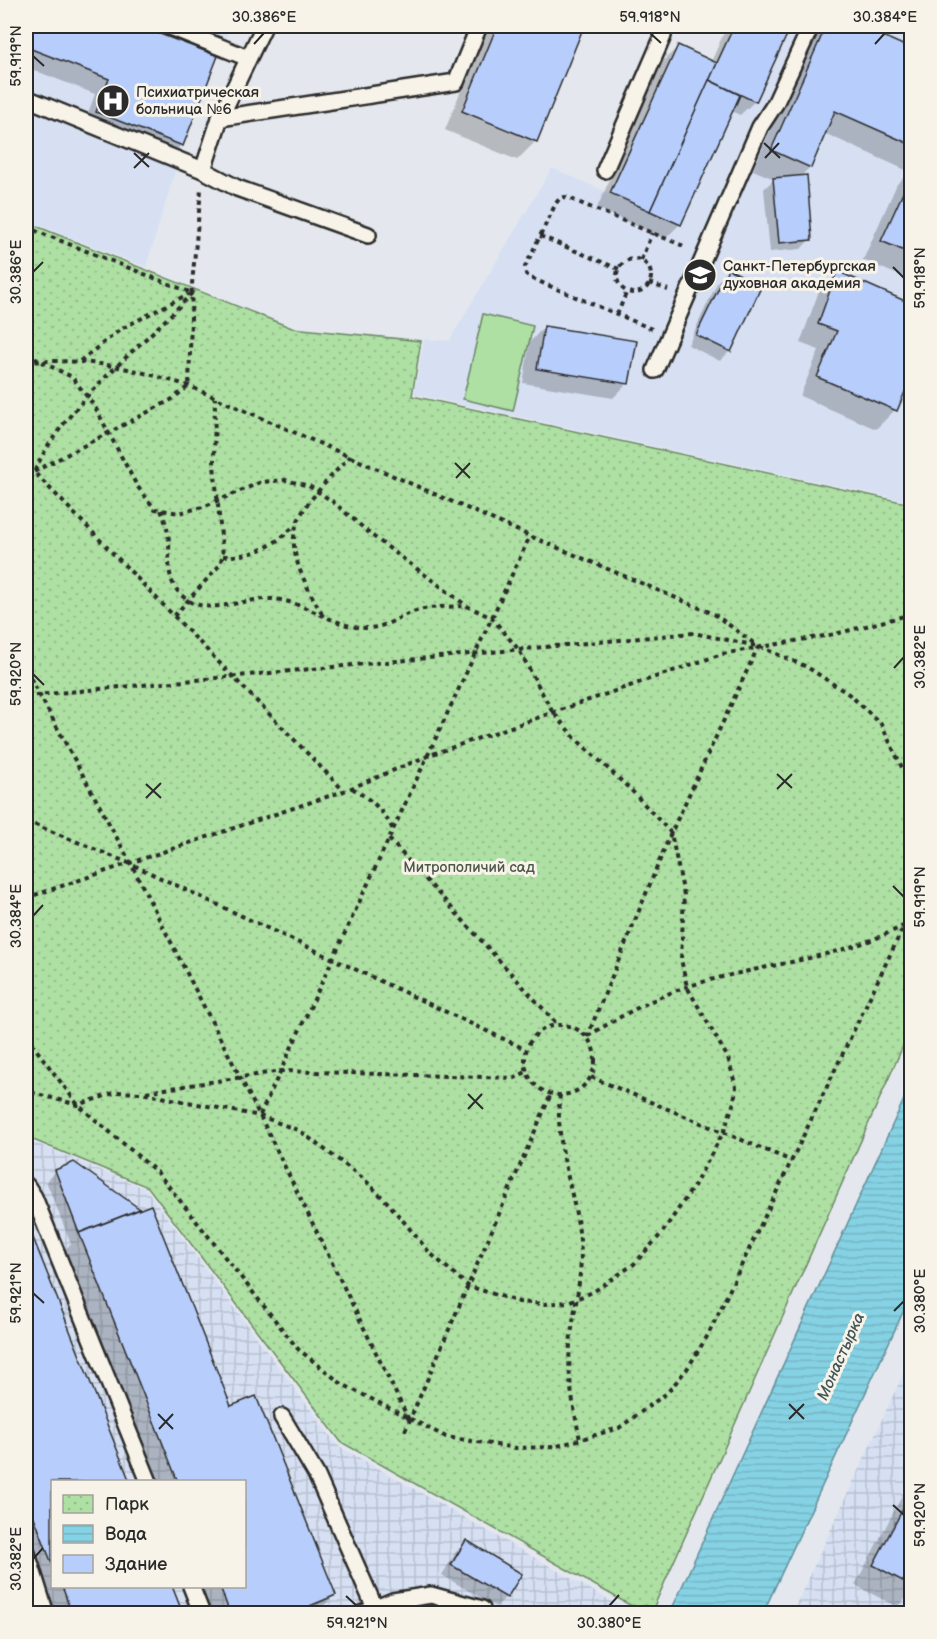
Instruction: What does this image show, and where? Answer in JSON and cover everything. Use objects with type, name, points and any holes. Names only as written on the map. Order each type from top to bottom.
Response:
[{"type":"lane","points":[[168,26],[248,58]]},
{"type":"lane","points":[[220,118],[456,82],[479,26]]},
{"type":"lane","points":[[605,170],[663,36],[663,26]]},
{"type":"lane","points":[[655,370],[760,127],[775,104],[811,26]]},
{"type":"lane","points":[[203,170],[220,118],[260,27]]},
{"type":"lane","points":[[26,98],[203,170],[237,189],[368,235]]},
{"type":"lane","points":[[26,1185],[34,1197],[148,1480]]},
{"type":"lane","points":[[282,1417],[316,1474],[368,1611],[393,1601],[431,1595],[482,1610]]},
{"type":"lane","points":[[26,1550],[46,1614]]},
{"type":"lane","points":[[191,1588],[202,1614]]},
{"type":"path","points":[[189,386],[192,293],[203,170]]},
{"type":"path","points":[[669,336],[531,278],[526,274],[525,267],[556,203],[560,198],[566,197],[705,254]]},
{"type":"path","points":[[26,227],[192,293]]},
{"type":"path","points":[[641,260],[652,233]]},
{"type":"path","points":[[540,236],[619,268]]},
{"type":"path","points":[[628,260],[641,260],[650,270],[649,283],[640,291],[627,291],[619,281],[619,268],[628,260]]},
{"type":"path","points":[[617,315],[627,291]]},
{"type":"path","points":[[80,361],[121,329],[153,310],[192,293]]},
{"type":"path","points":[[34,472],[45,447],[88,398],[192,293]]},
{"type":"path","points":[[26,354],[72,377],[109,432],[137,486],[155,509],[179,513],[217,501],[261,482],[285,480],[309,486],[467,606],[492,618],[519,650],[552,711],[671,833],[684,895],[681,959],[687,987],[718,1036],[728,1058],[736,1087],[724,1131],[694,1186],[662,1233],[621,1274],[593,1292],[568,1302],[544,1304],[519,1302],[468,1286],[430,1253],[388,1203],[364,1179],[300,1131],[260,1116],[141,1093],[117,1092],[78,1105],[26,1091]]},
{"type":"path","points":[[26,362],[80,361],[118,366],[189,386],[714,614],[758,646]]},
{"type":"path","points":[[26,476],[171,400],[189,386]]},
{"type":"path","points":[[174,616],[218,567],[224,556],[217,501],[213,434],[216,398]]},
{"type":"path","points":[[224,556],[239,556],[261,551],[279,542],[293,527],[317,491],[350,455]]},
{"type":"path","points":[[34,472],[344,791]]},
{"type":"path","points":[[161,510],[169,542],[171,577],[177,590],[189,600],[216,608],[249,600],[274,599],[345,624],[366,628],[382,627],[415,611],[467,606]]},
{"type":"path","points":[[293,527],[293,549],[299,568],[322,614]]},
{"type":"path","points":[[260,1116],[393,830],[430,756],[530,536]]},
{"type":"path","points":[[26,898],[344,791],[552,711],[722,654],[835,634],[912,614]]},
{"type":"path","points":[[26,696],[693,633],[758,646],[807,667],[850,695],[881,724],[912,788]]},
{"type":"path","points":[[587,1037],[671,833],[758,646]]},
{"type":"path","points":[[26,670],[131,864],[240,1076],[410,1420]]},
{"type":"path","points":[[352,788],[374,801],[385,813],[393,830]]},
{"type":"path","points":[[26,820],[131,864],[525,1049]]},
{"type":"path","points":[[389,839],[557,1024]]},
{"type":"path","points":[[26,1036],[78,1105],[158,1173],[298,1349],[342,1384],[446,1437],[516,1448],[554,1447],[627,1423],[667,1393],[687,1369],[708,1335],[912,909]]},
{"type":"path","points":[[587,1037],[630,1011],[687,987],[840,951],[876,940],[903,926]]},
{"type":"path","points":[[557,1024],[574,1027],[587,1037],[595,1056],[591,1077],[572,1093],[560,1095],[540,1090],[526,1072],[525,1049],[532,1037],[544,1028],[557,1024]]},
{"type":"path","points":[[141,1093],[281,1071],[515,1078],[526,1072]]},
{"type":"path","points":[[591,1077],[792,1161]]},
{"type":"path","points":[[405,1431],[551,1094]]},
{"type":"path","points":[[560,1095],[559,1133],[580,1240],[581,1270],[570,1347],[570,1371],[580,1440]]},
{"type":"shaded area","name":"Психиатрическая больница №6","points":[[26,26],[231,26],[183,146],[146,267],[26,220]]},
{"type":"shaded area","name":"Санкт-Петербургская духовная академия","points":[[734,26],[911,26],[911,502],[414,394],[424,339],[449,341],[552,168],[650,211]]},
{"type":"shaded area","points":[[26,1139],[146,1189],[337,1445],[632,1613],[26,1613]]},
{"type":"shaded area","points":[[911,1357],[911,1613],[792,1613]]},
{"type":"green space","name":"Митрополичий сад","points":[[26,222],[292,328],[421,341],[412,396],[911,504],[911,1028],[651,1613],[644,1613],[341,1442],[148,1187],[26,1137]]},
{"type":"green space","points":[[483,314],[533,326],[513,411],[463,399]]},
{"type":"water","name":"Монастырка","points":[[911,1084],[911,1295],[763,1613],[670,1613]]},
{"type":"building","points":[[26,26],[139,26],[218,56],[183,146],[96,112],[109,79],[26,47]]},
{"type":"building","points":[[497,26],[584,26],[537,142],[462,111]]},
{"type":"building","points":[[734,26],[791,26],[756,102],[709,80]]},
{"type":"building","points":[[826,26],[860,26],[912,49],[912,145],[835,111],[811,168],[771,150]]},
{"type":"building","points":[[678,45],[717,63],[650,211],[610,193]]},
{"type":"building","points":[[709,80],[740,95],[681,225],[650,211]]},
{"type":"building","points":[[912,173],[912,254],[881,241]]},
{"type":"building","points":[[807,175],[812,240],[779,243],[773,178]]},
{"type":"building","points":[[728,269],[762,285],[731,352],[696,335]]},
{"type":"building","points":[[837,271],[912,304],[912,375],[897,411],[817,377],[837,331],[818,324]]},
{"type":"building","points":[[544,326],[637,341],[629,384],[537,369]]},
{"type":"building","points":[[74,1162],[140,1209],[79,1233],[55,1170]]},
{"type":"building","points":[[151,1205],[231,1406],[256,1396],[336,1595],[310,1606],[313,1614],[230,1614],[221,1588],[246,1588],[246,1480],[177,1480],[79,1233]]},
{"type":"building","points":[[26,1220],[129,1480],[51,1480],[51,1561],[26,1496]]},
{"type":"building","points":[[912,1492],[912,1586],[873,1565]]},
{"type":"building","points":[[466,1540],[522,1574],[507,1598],[451,1565]]},
{"type":"building","points":[[63,1588],[173,1588],[183,1614],[72,1614]]},
{"type":"place","name":"Психиатрическая больница №6","points":[[113,101]]},
{"type":"place","name":"Санкт-Петербургская духовная академия","points":[[700,275]]}]
